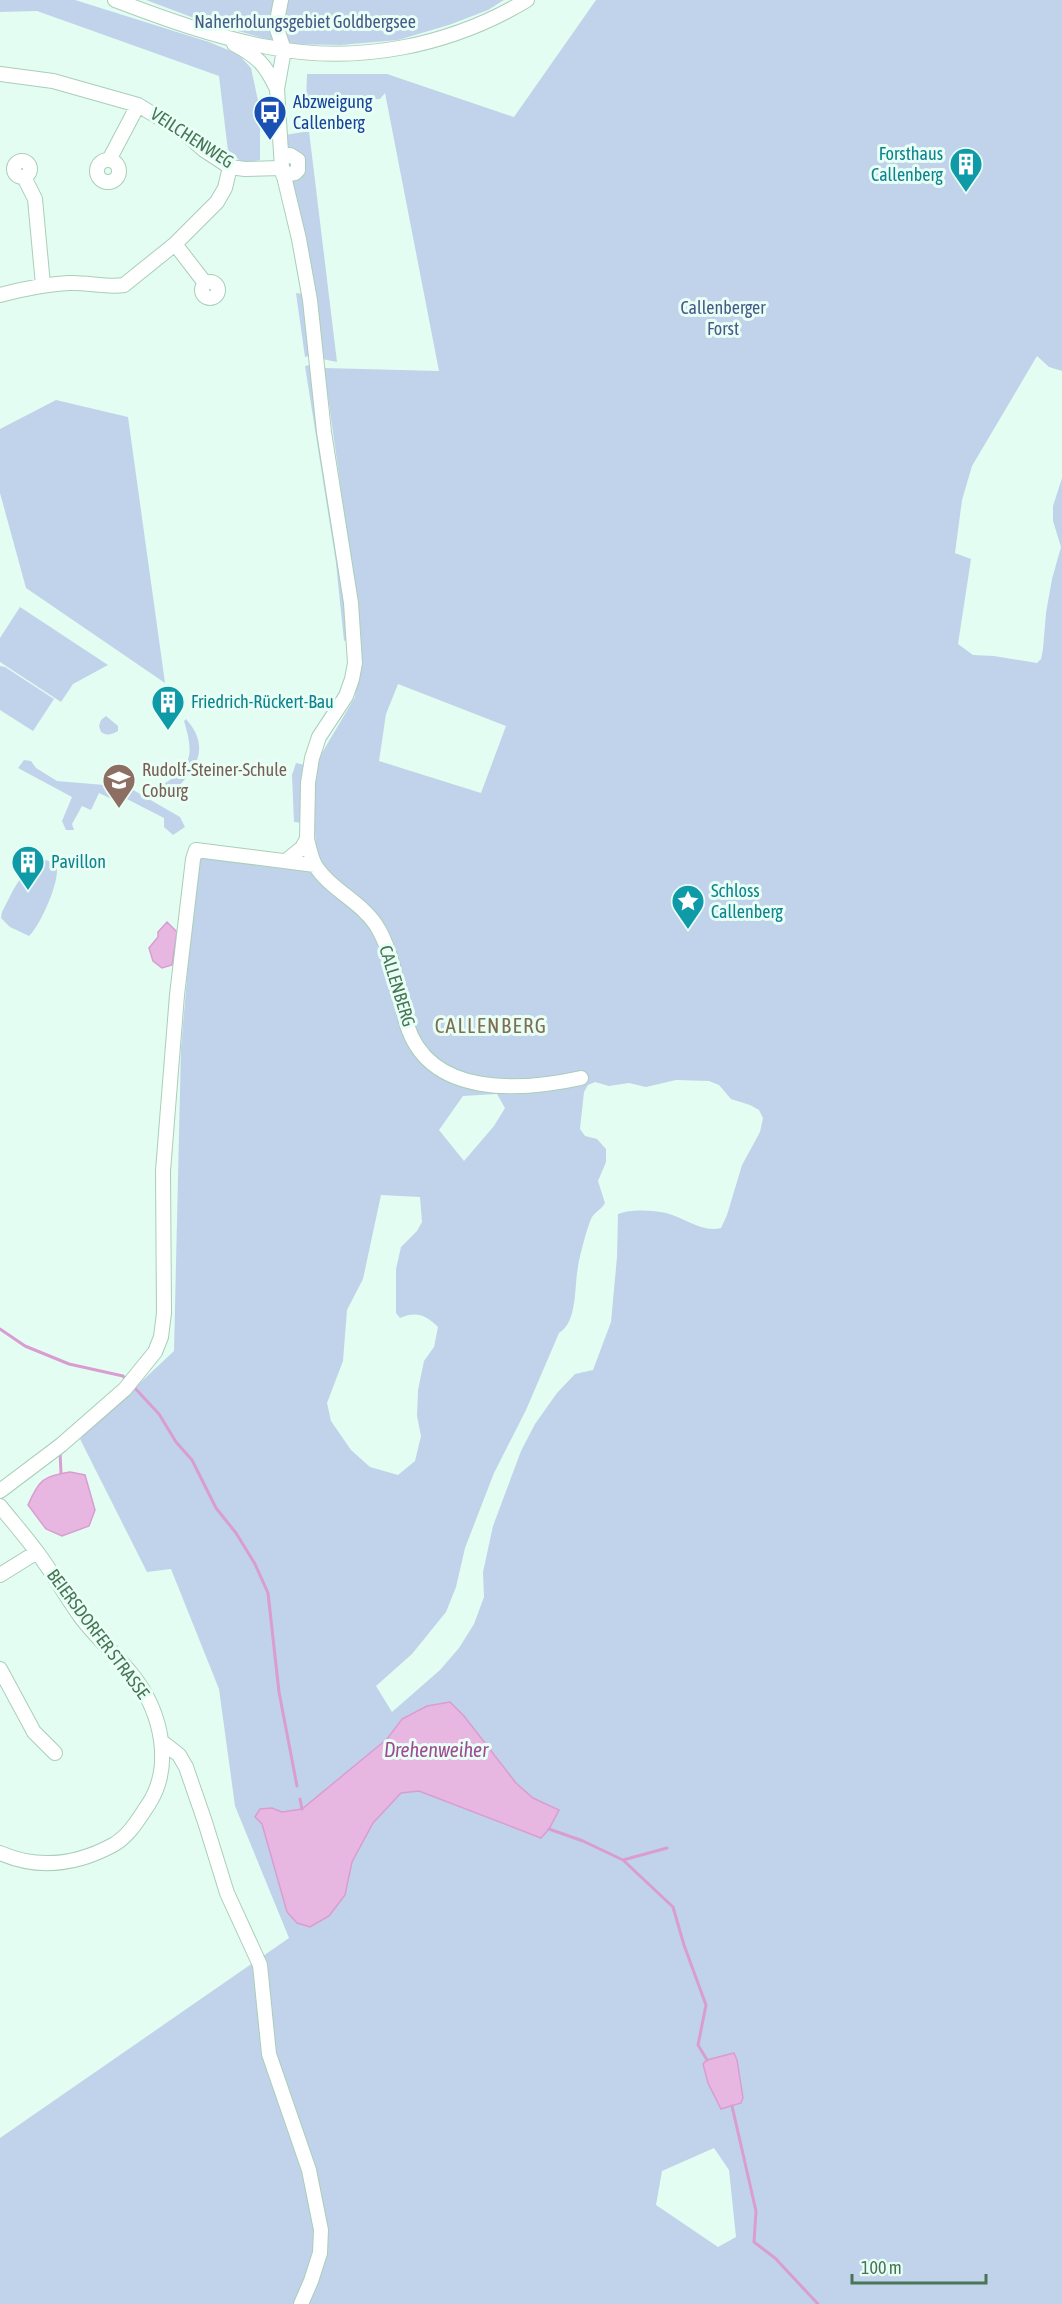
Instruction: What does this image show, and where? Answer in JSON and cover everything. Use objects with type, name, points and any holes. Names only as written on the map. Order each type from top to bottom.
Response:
[{"type":"street","points":[[116,0],[184,26],[275,48],[312,53],[351,52],[414,45],[436,40],[481,24],[527,0]]},
{"type":"street","points":[[0,1491],[61,1445],[125,1389],[155,1352],[161,1337],[164,1313],[163,1171],[177,995],[193,859],[196,850],[315,865],[307,839],[308,783],[312,758],[319,737],[346,696],[352,679],[355,644],[343,545],[324,432],[310,300],[282,166],[275,48],[281,0]]},
{"type":"street","points":[[216,34],[254,55],[266,66],[277,89]]},
{"type":"street","points":[[270,74],[275,48]]},
{"type":"street","name":"VEILCHENWEG","points":[[0,74],[53,81],[138,105],[186,134],[204,150],[230,167],[245,170],[282,166]]},
{"type":"street","name":"VEILCHENWEG","points":[[109,160],[138,105]]},
{"type":"street","points":[[0,295],[43,285],[98,283],[114,287],[124,285],[175,244],[221,196],[230,167]]},
{"type":"street","points":[[24,177],[35,199],[43,285]]},
{"type":"street","points":[[175,244],[205,283]]},
{"type":"street","points":[[287,860],[302,849],[307,839]]},
{"type":"street","name":"CALLENBERG","points":[[315,865],[378,928],[390,958],[412,1037],[429,1062],[443,1072],[464,1080],[511,1088],[529,1088],[581,1078]]},
{"type":"street","name":"BEIERSDORFER STRASSE","points":[[0,1506],[37,1552],[81,1618],[134,1677],[146,1696],[156,1720],[161,1741]]},
{"type":"street","points":[[0,1575],[37,1552]]},
{"type":"street","points":[[0,1669],[34,1732],[55,1753]]},
{"type":"street","points":[[0,1853],[27,1862],[60,1864],[78,1861],[120,1841],[152,1800],[159,1782],[162,1763],[161,1741]]},
{"type":"street","points":[[161,1741],[170,1746],[186,1767],[227,1893],[260,1965],[269,2054],[309,2169],[321,2230],[320,2253],[301,2304]]},
{"type":"green space","points":[[0,0],[75,0],[209,42],[238,54],[251,68],[260,110],[260,160],[243,163],[228,151],[219,76],[37,11],[0,12]]},
{"type":"green space","name":"Naherholungsgebiet Goldbergsee","points":[[146,0],[504,0],[488,10],[449,25],[398,40],[341,45],[285,44],[202,21]]},
{"type":"green space","name":"Callenberger Forst","points":[[596,0],[1062,0],[1062,371],[1049,367],[1037,356],[972,466],[962,500],[955,553],[971,559],[958,644],[973,655],[1037,663],[1041,659],[1052,579],[1061,547],[1053,521],[1053,506],[1062,478],[1062,2304],[0,2304],[0,2138],[289,1938],[235,1806],[219,1689],[171,1569],[147,1572],[80,1439],[174,1351],[181,1048],[197,861],[207,855],[243,860],[317,857],[312,797],[319,758],[355,697],[361,633],[324,368],[439,371],[385,93],[380,99],[306,102],[307,74],[387,74],[514,117]],"holes":[[[398,684],[506,726],[481,793],[379,761],[386,714]],[[676,1080],[709,1081],[719,1085],[731,1099],[759,1110],[763,1118],[760,1132],[742,1165],[721,1228],[700,1227],[661,1212],[635,1211],[618,1214],[611,1322],[593,1370],[575,1374],[557,1393],[535,1424],[521,1451],[493,1526],[483,1572],[484,1597],[474,1624],[459,1648],[440,1670],[392,1712],[376,1686],[412,1654],[446,1612],[456,1587],[465,1548],[494,1473],[526,1410],[559,1333],[565,1328],[572,1312],[586,1234],[592,1217],[605,1203],[598,1181],[606,1162],[606,1149],[597,1139],[585,1136],[580,1129],[584,1092],[588,1085],[595,1082],[609,1086],[629,1083],[646,1087]],[[497,1094],[505,1108],[494,1126],[464,1161],[439,1130],[463,1096]],[[381,1195],[420,1197],[422,1222],[417,1231],[401,1247],[396,1269],[396,1313],[400,1318],[421,1315],[438,1327],[434,1347],[424,1361],[418,1390],[417,1416],[421,1436],[415,1461],[398,1475],[370,1467],[351,1450],[331,1421],[327,1403],[343,1361],[347,1310],[363,1279]],[[464,1716],[516,1783],[533,1798],[541,1838],[419,1791],[401,1793],[373,1823],[352,1862],[345,1895],[287,1912],[262,1824],[272,1808],[282,1812],[302,1809],[387,1739],[402,1719]],[[737,2060],[743,2098],[741,2103],[721,2108]],[[714,2148],[729,2170],[736,2237],[718,2247],[656,2205],[662,2171]]]},
{"type":"green space","points":[[309,131],[337,362],[322,359],[289,183],[303,173],[300,155],[287,145],[285,135]]},
{"type":"green space","points":[[296,293],[303,294],[312,355],[305,357]]},
{"type":"green space","points":[[310,365],[314,370],[350,639],[344,641],[336,563],[305,366]]},
{"type":"green space","points":[[56,400],[128,417],[165,683],[26,588],[0,493],[0,429]]},
{"type":"green space","points":[[20,607],[108,665],[73,684],[61,702],[0,662],[0,638]]},
{"type":"green space","points":[[0,666],[54,699],[33,731],[0,710]]},
{"type":"green space","points":[[106,716],[118,726],[118,731],[110,734],[101,732],[99,726],[101,720]]},
{"type":"green space","points":[[186,719],[198,739],[199,753],[194,767],[184,780],[178,787],[168,791],[165,783],[175,777],[189,757],[189,741],[184,721]]},
{"type":"green space","points":[[24,760],[31,761],[36,768],[57,781],[128,787],[180,817],[185,827],[173,835],[164,827],[164,818],[121,796],[116,801],[99,793],[91,810],[82,806],[72,824],[74,830],[66,830],[62,821],[72,797],[18,768]]},
{"type":"green space","points":[[296,763],[305,765],[304,823],[294,822],[292,775]]},
{"type":"green space","points":[[46,860],[56,864],[56,880],[44,913],[29,936],[10,927],[1,918],[2,912],[24,873]]},
{"type":"water","points":[[167,922],[177,932],[172,965],[162,968],[153,961],[149,948]]},
{"type":"water","points":[[70,1472],[85,1475],[95,1510],[89,1526],[62,1536],[46,1529],[28,1505],[35,1490],[43,1481],[54,1475]]},
{"type":"water","name":"Drehenweiher","points":[[450,1702],[464,1716],[516,1783],[533,1798],[559,1810],[549,1829],[541,1838],[419,1791],[401,1793],[373,1823],[352,1862],[345,1895],[329,1916],[310,1927],[297,1923],[287,1912],[262,1824],[255,1817],[260,1809],[272,1808],[282,1812],[302,1809],[387,1739],[402,1719],[427,1706]]},
{"type":"water","points":[[734,2053],[743,2098],[741,2103],[721,2109],[708,2083],[703,2064],[707,2060]]},
{"type":"waterway","points":[[0,1329],[25,1346],[69,1364],[123,1376],[127,1381]]},
{"type":"waterway","points":[[132,1385],[159,1414],[176,1442],[192,1460],[216,1508],[236,1533],[255,1564],[268,1593],[279,1692],[297,1786]]},
{"type":"waterway","points":[[82,1435],[129,1394]]},
{"type":"waterway","points":[[60,1452],[61,1473]]},
{"type":"waterway","points":[[300,1799],[302,1809]]},
{"type":"waterway","points":[[549,1829],[583,1841],[623,1860],[673,1907],[706,2005],[698,2045],[707,2060]]},
{"type":"waterway","points":[[623,1860],[667,1848]]},
{"type":"waterway","points":[[732,2106],[756,2211],[754,2242],[775,2258],[818,2304]]},
{"type":"place","name":"Abzweigung Callenberg","points":[[270,141]]},
{"type":"place","name":"Forsthaus Callenberg","points":[[966,193]]},
{"type":"place","name":"Friedrich-Rückert-Bau","points":[[168,731]]},
{"type":"place","name":"Rudolf-Steiner-Schule Coburg","points":[[119,809]]},
{"type":"place","name":"Pavillon","points":[[28,891]]},
{"type":"place","name":"Schloss Callenberg","points":[[688,930]]},
{"type":"district","name":"CALLENBERG","points":[[491,1026]]}]
